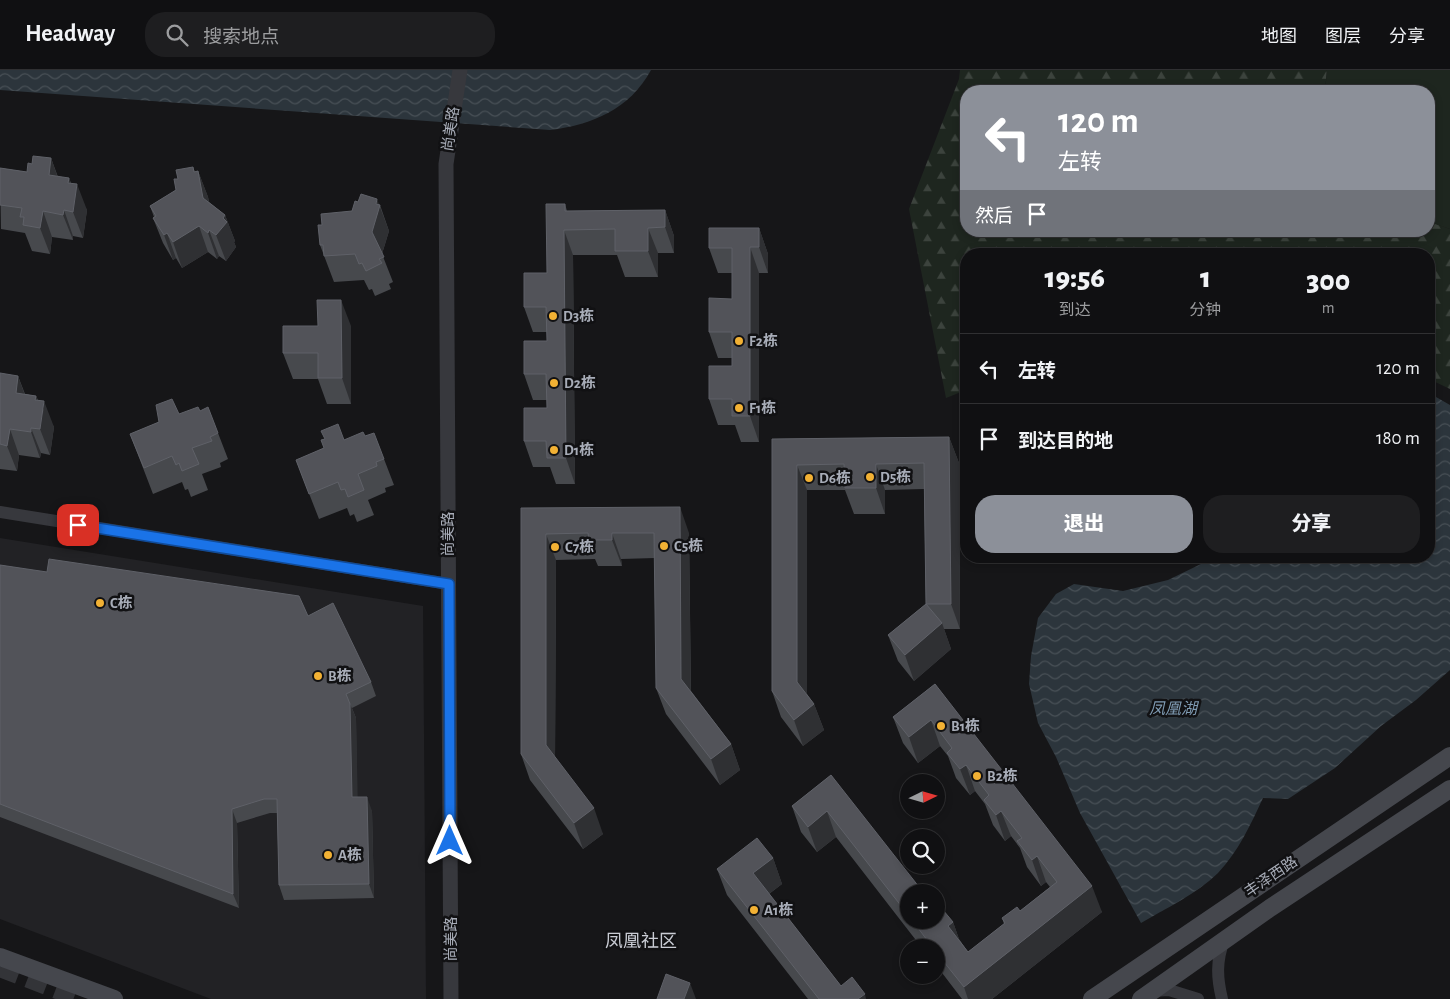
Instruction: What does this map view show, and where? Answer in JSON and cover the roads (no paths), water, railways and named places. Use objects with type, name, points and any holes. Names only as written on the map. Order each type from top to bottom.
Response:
[{"type":"main road","name":"丰泽西路","points":[[1092,999],[1450,756]]},
{"type":"main road","name":"丰泽西路","points":[[1146,995],[1224,940],[1450,789]]},
{"type":"main road","points":[[0,957],[114,999]]},
{"type":"street","name":"尚美路","points":[[451,999],[446,164],[460,70]]},
{"type":"street","points":[[0,512],[449,584]]},
{"type":"street","points":[[1222,999],[1217,972],[1224,940]]},
{"type":"street","points":[[1146,995],[1169,990],[1198,999]]},
{"type":"water","points":[[0,70],[651,70],[632,95],[608,113],[581,124],[550,130],[0,90]]},
{"type":"water","name":"凤凰湖","points":[[1435,396],[1450,405],[1450,670],[1416,700],[1381,726],[1335,768],[1288,799],[1263,798],[1238,847],[1218,873],[1191,894],[1141,923],[1080,813],[1056,757],[1038,723],[1029,684],[1031,656],[1038,618],[1056,594],[1074,584],[1123,591],[1168,580],[1201,564],[1435,563]]},
{"type":"tunnel","points":[[0,967],[83,999]]},
{"type":"place","name":"D3栋","points":[[553,316]]},
{"type":"place","name":"F2栋","points":[[739,341]]},
{"type":"place","name":"D2栋","points":[[554,383]]},
{"type":"place","name":"F1栋","points":[[739,408]]},
{"type":"place","name":"D1栋","points":[[554,450]]},
{"type":"place","name":"D5栋","points":[[870,477]]},
{"type":"place","name":"D6栋","points":[[809,478]]},
{"type":"place","name":"C5栋","points":[[664,546]]},
{"type":"place","name":"C7栋","points":[[555,547]]},
{"type":"place","name":"C栋","points":[[100,603]]},
{"type":"place","name":"B栋","points":[[318,676]]},
{"type":"place","name":"B1栋","points":[[941,726]]},
{"type":"place","name":"B2栋","points":[[977,776]]},
{"type":"place","name":"A栋","points":[[328,855]]},
{"type":"place","name":"A1栋","points":[[754,910]]},
{"type":"district","name":"凤凰社区","points":[[641,942]]}]
